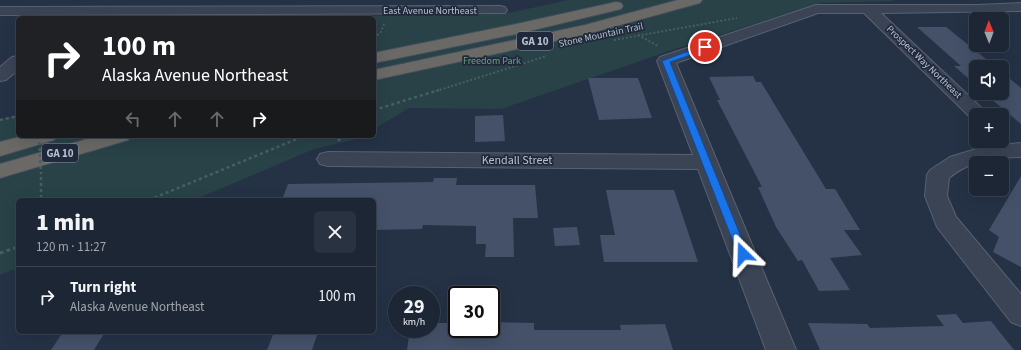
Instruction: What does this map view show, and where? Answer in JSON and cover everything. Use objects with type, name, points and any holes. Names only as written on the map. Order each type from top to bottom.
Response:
[{"type":"highway","name":"GA 10","points":[[376,58],[521,28],[638,0]]},
{"type":"highway","name":"GA 10","points":[[376,75],[587,29],[695,0]]},
{"type":"highway","name":"GA 10","points":[[0,149],[40,138]]},
{"type":"highway","name":"GA 10","points":[[0,172],[114,138]]},
{"type":"street","points":[[781,350],[666,61],[816,9],[976,9],[1021,6]]},
{"type":"street","name":"Prospect Way Northeast","points":[[868,9],[972,108]]},
{"type":"street","name":"East Avenue Northeast","points":[[0,11],[74,14],[500,10]]},
{"type":"street","points":[[0,76],[16,63]]},
{"type":"street","points":[[1013,146],[976,153],[952,163],[938,175],[936,196],[945,221],[1021,314]]},
{"type":"street","name":"Kendall Street","points":[[328,159],[705,162]]},
{"type":"path","name":"Stone Mountain Trail","points":[[609,41],[743,17]]},
{"type":"path","name":"Stone Mountain Trail","points":[[376,109],[552,54]]},
{"type":"path","points":[[0,120],[16,116]]},
{"type":"path","points":[[39,138],[41,198]]},
{"type":"path","points":[[154,198],[299,138]]},
{"type":"path","points":[[0,253],[16,247]]},
{"type":"green space","name":"Freedom Park","points":[[568,0],[894,1],[821,3],[675,49],[501,109],[409,108],[376,128],[376,16],[350,16],[509,13]]},
{"type":"green space","points":[[16,115],[16,138],[358,138],[314,149],[199,198],[16,198],[16,269],[0,275],[0,119]]},
{"type":"building","points":[[917,27],[946,27],[969,45],[969,52],[977,52],[987,60],[969,60],[969,79],[954,66],[961,66]]},
{"type":"building","points":[[753,76],[756,82],[761,82],[826,189],[835,189],[860,230],[844,230],[862,255],[830,258],[850,290],[819,291],[802,260],[798,261],[776,227],[758,187],[762,187],[717,100],[720,100],[709,77]]},
{"type":"building","points":[[588,78],[638,78],[652,118],[599,120]]},
{"type":"building","points":[[1009,78],[1021,88],[1021,124],[1009,114],[1009,108],[1002,108],[992,100],[1009,100]]},
{"type":"building","points":[[503,115],[505,141],[475,142],[475,116]]},
{"type":"building","points":[[1021,176],[1021,267],[993,252],[999,237],[989,230]]},
{"type":"building","points":[[434,178],[457,178],[456,185],[535,185],[538,218],[513,218],[514,257],[485,257],[486,244],[476,244],[476,226],[423,225],[422,229],[376,230],[376,198],[283,198],[288,184],[433,182]]},
{"type":"building","points":[[606,190],[674,190],[698,262],[604,262],[600,235],[615,235]]},
{"type":"building","points":[[577,227],[580,245],[555,246],[553,228]]},
{"type":"building","points":[[956,314],[963,323],[991,321],[1014,350],[820,350],[808,323],[867,324],[870,328],[944,326],[936,315]]},
{"type":"building","points":[[500,322],[534,323],[534,330],[621,330],[620,325],[665,324],[673,350],[407,350],[409,338],[440,338],[440,323],[448,323],[448,338],[500,338]]},
{"type":"building","points":[[62,334],[104,334],[94,350],[51,350]]},
{"type":"building","points":[[273,334],[317,334],[312,350],[267,350]]},
{"type":"route","points":[[705,47],[666,61],[705,162],[743,254]]}]
